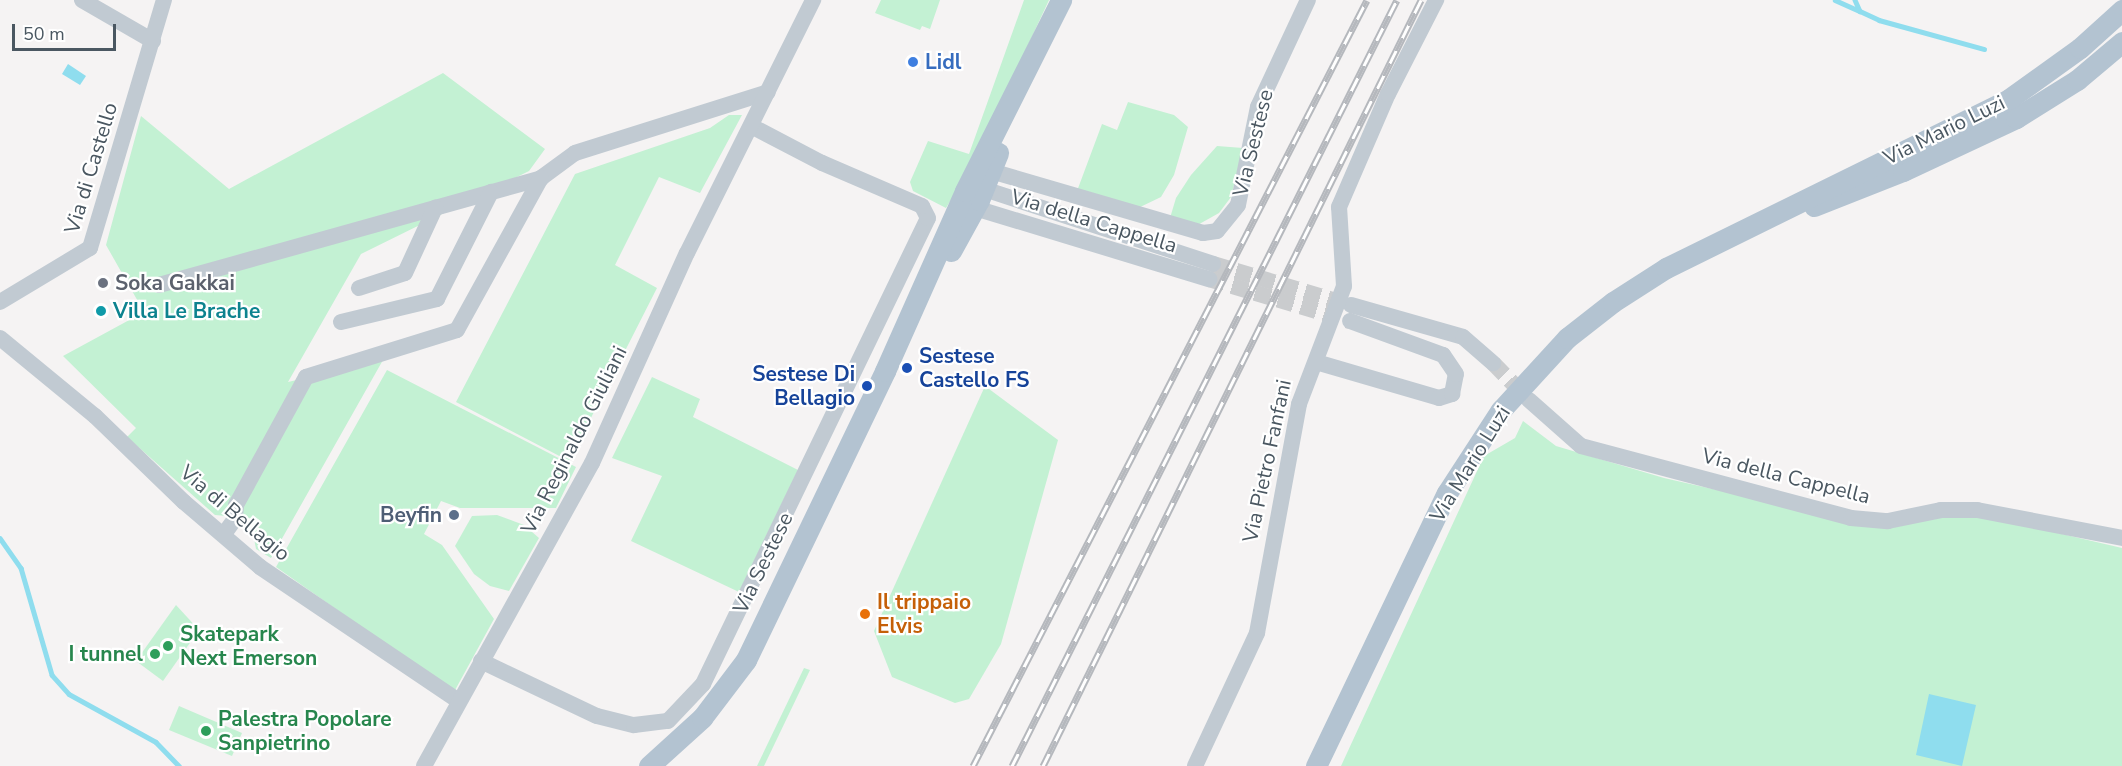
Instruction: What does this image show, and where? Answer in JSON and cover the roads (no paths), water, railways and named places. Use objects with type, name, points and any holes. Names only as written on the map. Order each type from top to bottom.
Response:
[{"type":"main road","name":"Via Sestese","points":[[904,327],[982,192],[1057,8]]},
{"type":"main road","name":"Via Sestese","points":[[649,766],[702,718],[746,660],[993,134],[1057,8]]},
{"type":"main road","name":"Via Mario Luzi","points":[[1316,766],[1447,493],[1502,410],[1545,358],[1613,302],[1666,268],[2009,99],[2080,48],[2122,10]]},
{"type":"main road","name":"Via Mario Luzi","points":[[1750,226],[1844,195],[1972,140],[2077,80],[2122,42]]},
{"type":"street","points":[[82,0],[153,40]]},
{"type":"street","name":"Via di Castello","points":[[0,302],[90,249],[164,0]]},
{"type":"street","name":"Via Reginaldo Giuliani","points":[[424,766],[457,700],[592,463],[682,262],[753,127],[813,0]]},
{"type":"street","name":"Via Sestese","points":[[982,192],[1203,233],[1217,231],[1238,205],[1258,107],[1308,0]]},
{"type":"street","name":"Via Pietro Fanfani","points":[[1195,766],[1257,633],[1299,404],[1347,274],[1339,232],[1339,207],[1388,94],[1436,0]]},
{"type":"street","points":[[159,285],[541,178],[575,153],[768,92]]},
{"type":"street","name":"Via Sestese","points":[[481,661],[618,722],[655,725],[682,709],[703,684],[921,234],[928,212],[753,127]]},
{"type":"street","points":[[938,251],[982,192],[993,134]]},
{"type":"street","points":[[224,534],[235,519],[236,505],[306,377],[457,330],[541,178]]},
{"type":"street","points":[[341,322],[437,299],[491,192]]},
{"type":"street","name":"Via della Cappella","points":[[982,192],[1211,272]]},
{"type":"street","points":[[359,288],[405,273],[435,208]]},
{"type":"street","points":[[1316,362],[1438,398],[1452,394],[1456,374],[1443,355],[1350,313],[1463,337],[1493,363]]},
{"type":"street","name":"Via di Bellagio","points":[[0,338],[95,416],[184,502],[260,567],[457,700]]},
{"type":"street","name":"Via della Cappella","points":[[1529,400],[1581,446],[1851,518],[1881,521],[1941,510],[1977,510],[2122,538]]},
{"type":"water","points":[[68,64],[86,76],[80,85],[62,74]]},
{"type":"water","points":[[1929,694],[1976,705],[1962,766],[1916,755]]},
{"type":"waterway","points":[[1835,0],[1860,11]]},
{"type":"waterway","points":[[1855,0],[1860,11],[1879,20],[1984,49]]},
{"type":"waterway","points":[[0,538],[21,568],[52,675],[69,694],[156,742],[179,766]]},
{"type":"tunnel","points":[[1213,264],[1350,305]]},
{"type":"tunnel","points":[[1209,279],[1350,321]]},
{"type":"tunnel","points":[[1493,363],[1526,397]]},
{"type":"railway","points":[[973,766],[1367,0]]},
{"type":"railway","points":[[1012,766],[1397,0]]},
{"type":"railway","points":[[1043,766],[1421,0]]},
{"type":"place","name":"Lidl","points":[[913,62]]},
{"type":"place","name":"Soka Gakkai","points":[[103,283]]},
{"type":"place","name":"Villa Le Brache","points":[[101,311]]},
{"type":"place","name":"Sestese Castello FS","points":[[907,368]]},
{"type":"place","name":"Sestese Di Bellagio","points":[[867,386]]},
{"type":"place","name":"Beyfin","points":[[454,515]]},
{"type":"place","name":"Il trippaio Elvis","points":[[865,614]]},
{"type":"place","name":"Skatepark Next Emerson","points":[[168,646]]},
{"type":"place","name":"I tunnel","points":[[155,654]]},
{"type":"place","name":"Palestra Popolare Sanpietrino","points":[[206,731]]}]
